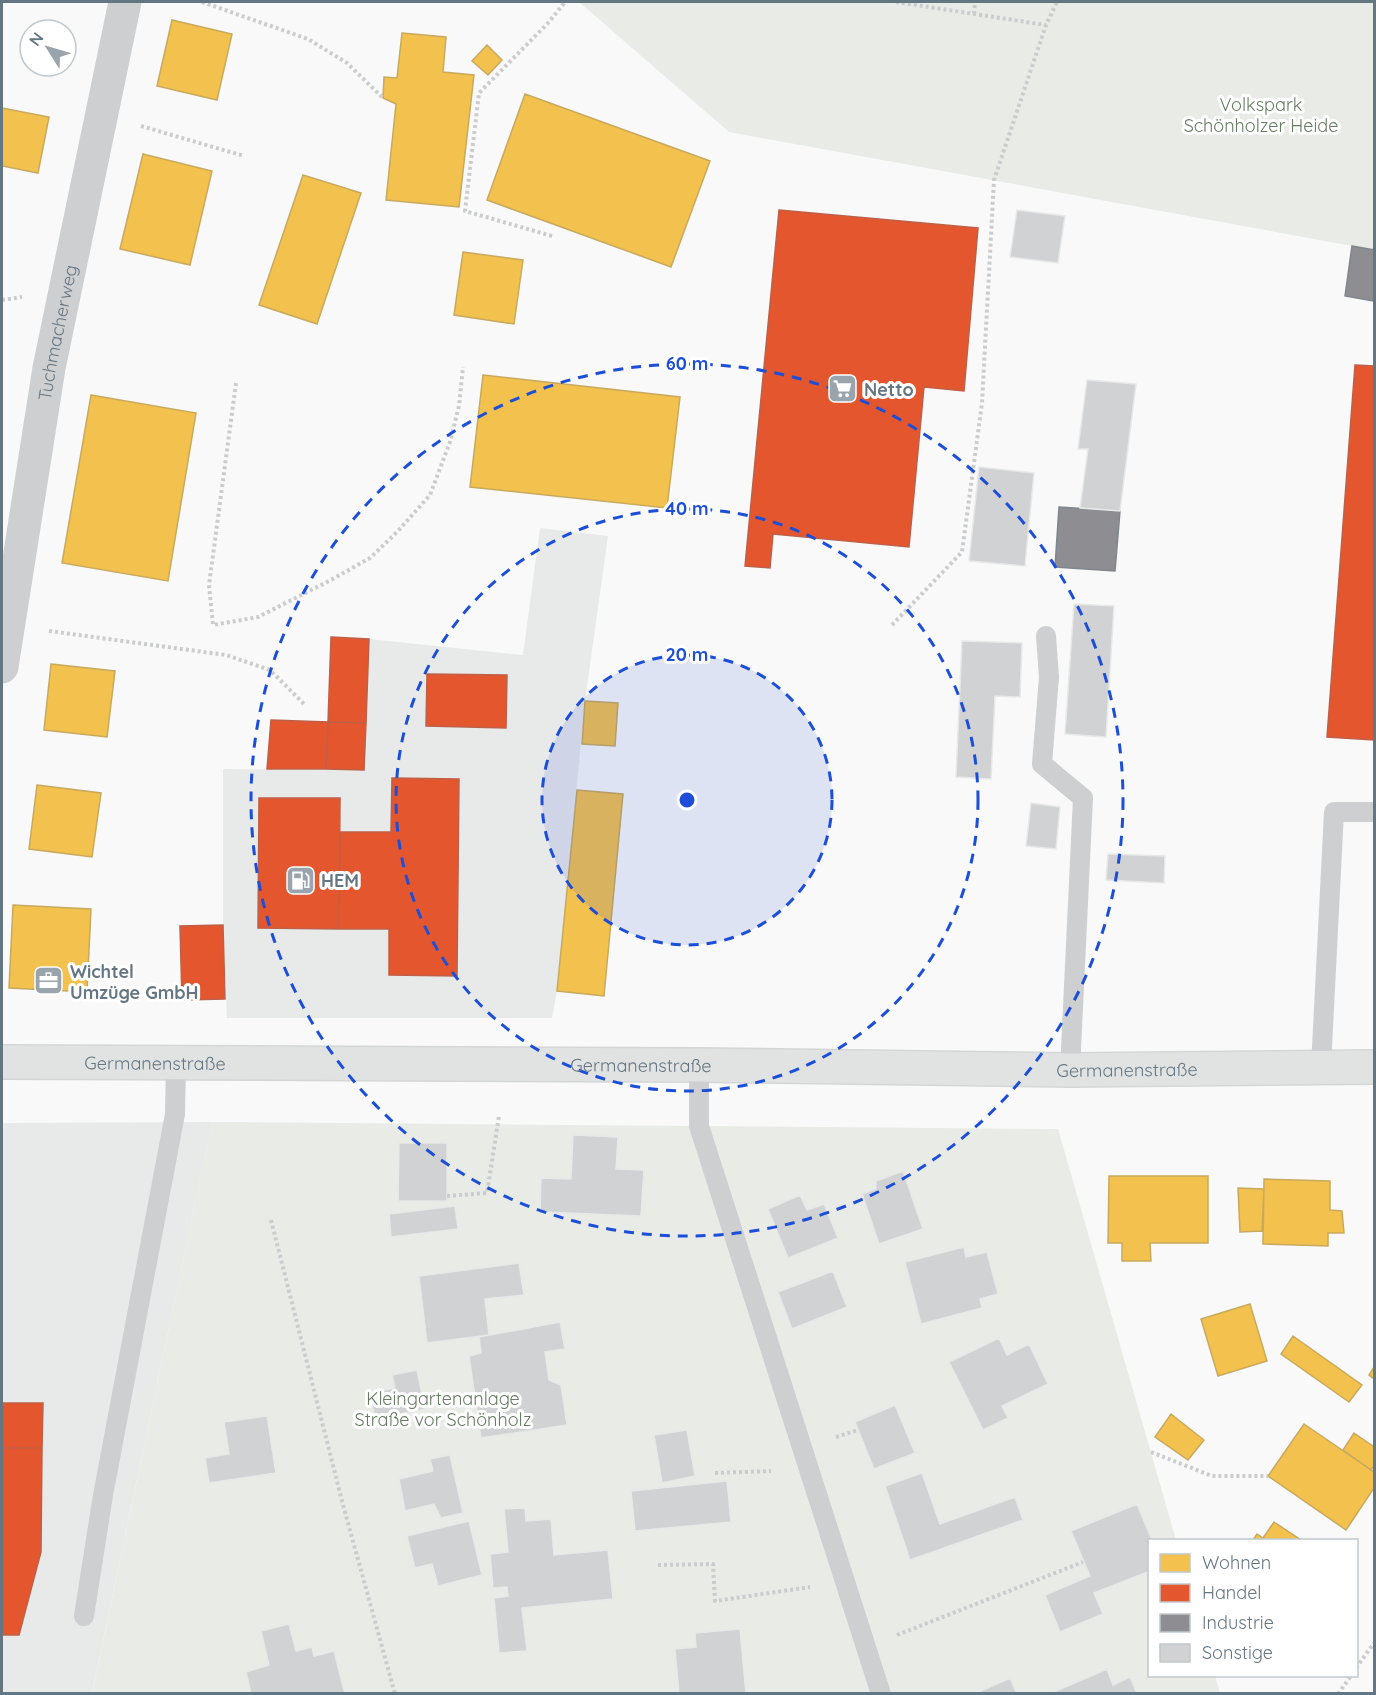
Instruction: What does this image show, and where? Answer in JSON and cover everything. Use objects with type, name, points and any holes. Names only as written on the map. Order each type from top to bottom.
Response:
[{"type":"main road","name":"Germanenstraße","points":[[2,1062],[699,1065],[1070,1070],[1374,1067]]},
{"type":"street","name":"Tuchmacherweg","points":[[2,667],[49,368],[125,2]]},
{"type":"lane","points":[[1046,636],[1049,678],[1042,764],[1083,798],[1070,1070]]},
{"type":"lane","points":[[1321,1067],[1334,812],[1374,812]]},
{"type":"lane","points":[[84,1616],[105,1484],[176,1114],[176,1062]]},
{"type":"lane","points":[[699,1065],[699,1126],[881,1694]]},
{"type":"path","points":[[202,2],[308,39],[347,63],[382,98]]},
{"type":"path","points":[[552,236],[465,211],[479,93],[549,22],[565,2]]},
{"type":"path","points":[[896,2],[1046,25]]},
{"type":"path","points":[[974,14],[975,2]]},
{"type":"path","points":[[892,625],[962,552],[982,403],[994,180],[1046,25],[1057,2]]},
{"type":"path","points":[[100,115],[244,156]]},
{"type":"path","points":[[236,383],[209,585],[213,625],[258,616],[332,580],[370,558],[398,531],[430,495],[457,415],[463,367]]},
{"type":"path","points":[[7,625],[226,655],[270,670],[306,706]]},
{"type":"path","points":[[447,1196],[487,1193],[499,1116]]},
{"type":"path","points":[[271,1220],[342,1501],[395,1694]]},
{"type":"path","points":[[1151,1452],[1212,1476],[1268,1476]]},
{"type":"path","points":[[715,1473],[787,1470],[807,1463]]},
{"type":"path","points":[[866,1647],[1083,1562]]},
{"type":"path","points":[[658,1565],[713,1564],[715,1601],[844,1581]]},
{"type":"path","points":[[1358,1665],[1374,1643]]},
{"type":"path","points":[[1338,1694],[1350,1677]]},
{"type":"shaded area","points":[[540,528],[608,536],[585,701],[557,991],[552,1018],[227,1018],[223,925],[223,769],[364,770],[369,639],[523,655]]},
{"type":"shaded area","points":[[212,1122],[92,1693],[2,1693],[2,1123]]},
{"type":"green space","name":"Volkspark Schönholzer Heide","points":[[579,2],[1374,2],[1374,250],[729,132]]},
{"type":"green space","name":"Kleingartenanlage Straße vor Schönholz","points":[[212,1122],[1058,1129],[1176,1539],[1148,1539],[1148,1677],[1215,1677],[1220,1693],[92,1694]]},
{"type":"building: Wohnen","points":[[172,20],[232,34],[217,100],[157,86]]},
{"type":"building: Wohnen","points":[[402,33],[446,37],[443,72],[474,75],[459,207],[386,200],[396,104],[383,98],[384,77],[397,78]]},
{"type":"building: Wohnen","points":[[487,45],[502,60],[488,75],[472,61]]},
{"type":"building: Wohnen","points":[[525,94],[710,161],[671,267],[487,200]]},
{"type":"building: Wohnen","points":[[2,108],[49,117],[38,173],[2,166]]},
{"type":"building: Wohnen","points":[[143,154],[212,171],[190,265],[120,249]]},
{"type":"building: Wohnen","points":[[303,175],[361,193],[317,324],[259,305]]},
{"type":"building: Wohnen","points":[[463,252],[523,260],[514,324],[454,315]]},
{"type":"building: Wohnen","points":[[483,375],[680,397],[667,508],[470,487]]},
{"type":"building: Wohnen","points":[[91,395],[196,413],[168,581],[62,563]]},
{"type":"building: Wohnen","points":[[51,664],[115,671],[107,737],[44,730]]},
{"type":"building: Wohnen","points":[[585,701],[618,703],[615,746],[582,744]]},
{"type":"building: Wohnen","points":[[37,785],[101,793],[92,857],[29,849]]},
{"type":"building: Wohnen","points":[[577,790],[623,794],[604,996],[557,991]]},
{"type":"building: Wohnen","points":[[13,905],[91,909],[87,992],[9,988]]},
{"type":"building: Wohnen","points":[[1109,1176],[1208,1176],[1208,1243],[1150,1243],[1151,1261],[1122,1261],[1122,1243],[1108,1243]]},
{"type":"building: Wohnen","points":[[1264,1179],[1330,1181],[1330,1210],[1342,1211],[1344,1233],[1328,1233],[1328,1246],[1263,1244]]},
{"type":"building: Wohnen","points":[[1238,1188],[1264,1189],[1262,1231],[1240,1232]]},
{"type":"building: Wohnen","points":[[1250,1304],[1267,1361],[1218,1376],[1201,1319]]},
{"type":"building: Wohnen","points":[[1293,1336],[1362,1385],[1349,1402],[1281,1354]]},
{"type":"building: Wohnen","points":[[1374,1367],[1374,1379],[1369,1375]]},
{"type":"building: Wohnen","points":[[1171,1414],[1204,1440],[1188,1460],[1155,1437]]},
{"type":"building: Wohnen","points":[[1304,1424],[1374,1472],[1374,1488],[1346,1530],[1268,1476]]},
{"type":"building: Wohnen","points":[[1354,1433],[1374,1447],[1374,1466],[1371,1470],[1343,1450]]},
{"type":"building: Wohnen","points":[[1274,1522],[1300,1539],[1254,1539],[1257,1534],[1263,1538]]},
{"type":"building: Handel","name":"Netto","points":[[779,210],[978,228],[964,391],[924,387],[909,547],[773,534],[770,568],[745,566]]},
{"type":"building: Handel","points":[[1355,365],[1374,366],[1374,740],[1327,737]]},
{"type":"building: Handel","points":[[331,637],[369,639],[366,723],[328,722]]},
{"type":"building: Handel","points":[[427,674],[507,675],[506,728],[426,726]]},
{"type":"building: Handel","points":[[271,720],[328,722],[326,769],[267,769]]},
{"type":"building: Handel","points":[[328,722],[366,723],[364,770],[326,769]]},
{"type":"building: Handel","points":[[392,778],[459,779],[457,976],[389,975],[389,929],[339,929],[340,832],[391,832]]},
{"type":"building: Handel","points":[[259,798],[340,798],[339,929],[258,928]]},
{"type":"building: Handel","points":[[223,925],[225,999],[182,1000],[180,926]]},
{"type":"building: Handel","points":[[2,1403],[43,1403],[42,1448],[2,1448]]},
{"type":"building: Handel","points":[[2,1448],[42,1448],[41,1552],[19,1635],[2,1635]]},
{"type":"building: Industrie","points":[[1352,246],[1374,250],[1374,301],[1345,296]]},
{"type":"building: Industrie","points":[[1059,507],[1120,511],[1115,571],[1055,567]]},
{"type":"building: Sonstige","points":[[1017,210],[1065,216],[1058,263],[1010,257]]},
{"type":"building: Sonstige","points":[[1087,380],[1136,384],[1120,511],[1080,508],[1088,449],[1078,449]]},
{"type":"building: Sonstige","points":[[979,467],[1034,473],[1025,566],[969,561]]},
{"type":"building: Sonstige","points":[[1074,604],[1114,606],[1106,737],[1065,734]]},
{"type":"building: Sonstige","points":[[962,641],[1022,643],[1020,697],[995,696],[991,779],[956,777]]},
{"type":"building: Sonstige","points":[[1031,803],[1060,807],[1056,849],[1026,846]]},
{"type":"building: Sonstige","points":[[1108,854],[1165,856],[1164,883],[1106,880]]},
{"type":"building: Sonstige","points":[[573,1135],[618,1137],[616,1169],[644,1170],[641,1216],[540,1212],[541,1178],[571,1179]]},
{"type":"building: Sonstige","points":[[399,1143],[447,1143],[447,1201],[398,1201]]},
{"type":"building: Sonstige","points":[[903,1171],[923,1229],[879,1244],[862,1194],[876,1189],[876,1181]]},
{"type":"building: Sonstige","points":[[800,1195],[807,1210],[824,1204],[838,1238],[788,1258],[768,1209]]},
{"type":"building: Sonstige","points":[[455,1206],[458,1229],[391,1237],[389,1214]]},
{"type":"building: Sonstige","points":[[964,1247],[966,1257],[987,1252],[998,1294],[980,1299],[982,1308],[921,1324],[905,1262]]},
{"type":"building: Sonstige","points":[[519,1263],[524,1295],[485,1299],[489,1335],[427,1343],[419,1276]]},
{"type":"building: Sonstige","points":[[833,1271],[847,1307],[792,1329],[778,1292]]},
{"type":"building: Sonstige","points":[[560,1322],[565,1349],[545,1352],[549,1380],[561,1385],[567,1425],[481,1438],[469,1356],[481,1353],[479,1337]]},
{"type":"building: Sonstige","points":[[999,1338],[1007,1355],[1029,1344],[1048,1384],[1002,1406],[1008,1418],[983,1430],[949,1362]]},
{"type":"building: Sonstige","points":[[417,1370],[425,1409],[375,1419],[370,1393],[395,1388],[392,1375]]},
{"type":"building: Sonstige","points":[[895,1405],[915,1453],[874,1469],[855,1422]]},
{"type":"building: Sonstige","points":[[267,1416],[276,1473],[209,1483],[205,1458],[229,1454],[224,1422]]},
{"type":"building: Sonstige","points":[[687,1430],[695,1476],[662,1483],[654,1435]]},
{"type":"building: Sonstige","points":[[450,1455],[463,1513],[441,1518],[434,1504],[405,1511],[399,1479],[433,1471],[430,1459]]},
{"type":"building: Sonstige","points":[[922,1473],[940,1524],[1015,1497],[1023,1520],[910,1560],[885,1486]]},
{"type":"building: Sonstige","points":[[727,1481],[731,1522],[635,1531],[631,1491]]},
{"type":"building: Sonstige","points":[[1137,1504],[1152,1539],[1148,1539],[1148,1572],[1094,1593],[1103,1614],[1060,1632],[1045,1595],[1090,1576],[1071,1531]]},
{"type":"building: Sonstige","points":[[525,1508],[526,1521],[551,1519],[554,1555],[608,1550],[613,1599],[522,1608],[527,1651],[499,1653],[494,1598],[508,1596],[507,1587],[493,1588],[490,1554],[508,1552],[504,1509]]},
{"type":"building: Sonstige","points":[[469,1521],[482,1575],[438,1586],[432,1564],[415,1568],[407,1536]]},
{"type":"building: Sonstige","points":[[289,1624],[296,1651],[312,1647],[314,1656],[334,1651],[345,1694],[251,1694],[246,1672],[269,1665],[261,1631]]},
{"type":"building: Sonstige","points":[[740,1629],[746,1694],[679,1694],[675,1649],[696,1647],[695,1633]]},
{"type":"building: Sonstige","points":[[1107,1669],[1113,1685],[1130,1677],[1137,1694],[1049,1694]]},
{"type":"building: Sonstige","points":[[1010,1678],[1017,1694],[982,1694],[981,1691]]},
{"type":"place","name":"Netto","points":[[843,389]]},
{"type":"place","name":"HEM","points":[[300,880]]},
{"type":"place","name":"Wichtel Umzüge GmbH","points":[[49,981]]}]
